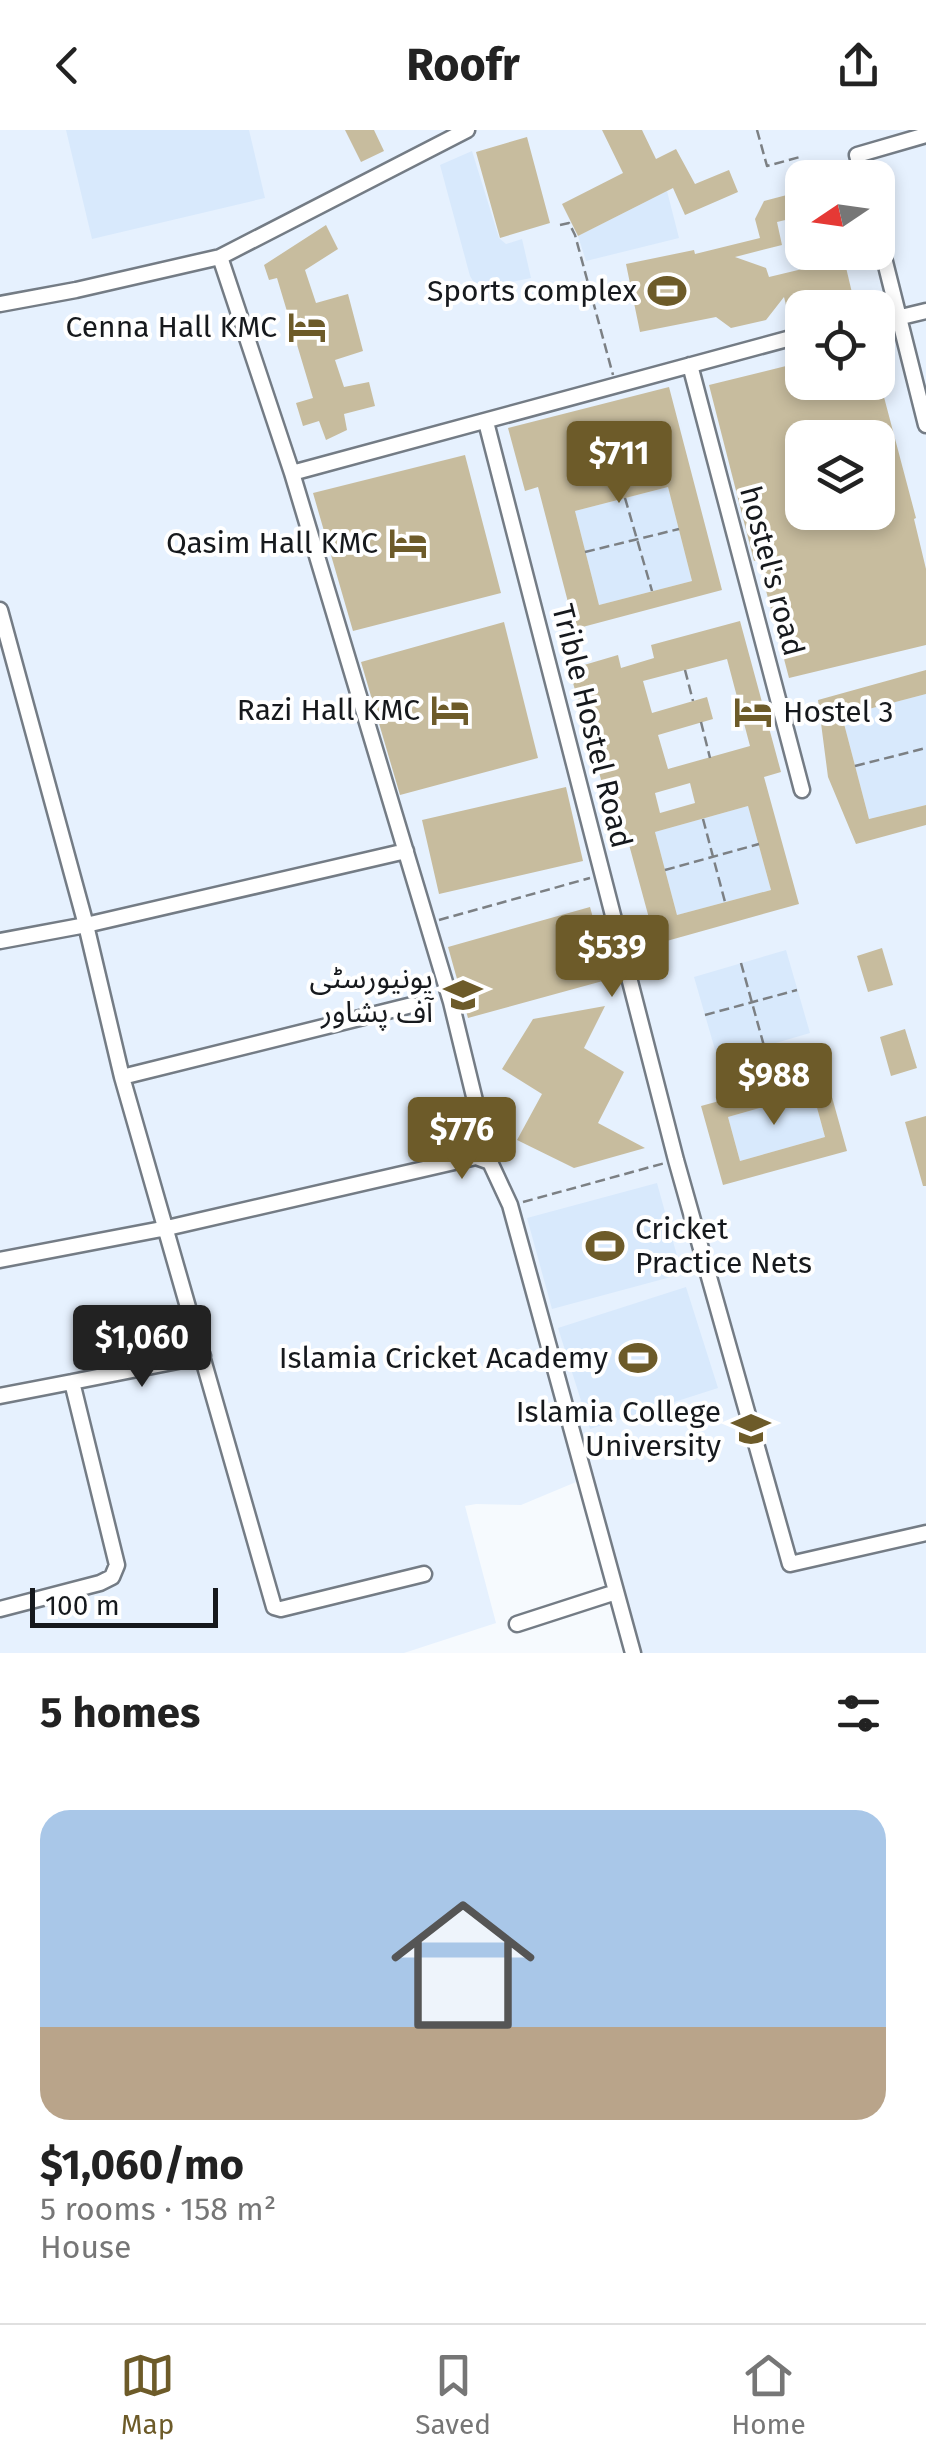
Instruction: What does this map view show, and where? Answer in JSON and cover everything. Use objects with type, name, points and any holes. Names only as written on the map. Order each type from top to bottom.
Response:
[{"type":"street","points":[[0,304],[220,258],[467,130]]},
{"type":"street","points":[[859,160],[858,155],[926,134]]},
{"type":"street","points":[[220,258],[292,472],[452,1002],[490,1162],[510,1205],[633,1653]]},
{"type":"street","points":[[887,270],[926,424]]},
{"type":"street","points":[[897,314],[926,311]]},
{"type":"street","points":[[292,472],[785,340]]},
{"type":"street","name":"hostel's road","points":[[690,365],[802,790]]},
{"type":"street","name":"Trible Hostel Road","points":[[486,422],[676,1160],[790,1564],[926,1533]]},
{"type":"street","points":[[1,620],[86,925],[122,1077],[274,1607],[424,1574]]},
{"type":"street","points":[[0,941],[406,851]]},
{"type":"street","points":[[122,1077],[412,1005]]},
{"type":"street","points":[[0,1260],[167,1228],[476,1157],[490,1162]]},
{"type":"street","points":[[0,1396],[202,1356]]},
{"type":"street","points":[[0,1609],[100,1583],[112,1577],[118,1565],[72,1382]]},
{"type":"street","points":[[518,1624],[616,1592]]},
{"type":"path","points":[[757,130],[767,166],[800,157]]},
{"type":"path","points":[[560,225],[569,223],[584,263],[616,386]]},
{"type":"path","points":[[625,498],[652,592]]},
{"type":"path","points":[[586,552],[678,528]]},
{"type":"path","points":[[685,670],[692,701]]},
{"type":"path","points":[[701,722],[710,758]]},
{"type":"path","points":[[855,766],[926,748]]},
{"type":"path","points":[[703,819],[725,902]]},
{"type":"path","points":[[665,870],[759,844]]},
{"type":"path","points":[[428,923],[602,875]]},
{"type":"path","points":[[741,963],[764,1046]]},
{"type":"path","points":[[705,1015],[797,990]]},
{"type":"path","points":[[510,1205],[676,1160]]},
{"type":"shaded area","name":"یونیورسٹی آف پشاور","points":[[0,130],[926,130],[926,1653],[640,1653],[588,1477],[521,1505],[465,1506],[496,1623],[404,1653],[0,1653]]},
{"type":"shaded area","points":[[66,130],[249,130],[265,198],[92,239]]},
{"type":"shaded area","points":[[472,151],[499,238],[506,244],[522,239],[531,278],[478,289],[470,276],[440,165]]},
{"type":"shaded area","points":[[667,191],[679,238],[586,261],[578,236]]},
{"type":"shaded area","points":[[668,487],[692,581],[599,605],[575,511]]},
{"type":"shaded area","points":[[926,694],[926,805],[869,819],[842,716]]},
{"type":"shaded area","points":[[748,806],[771,890],[677,915],[655,832]]},
{"type":"shaded area","points":[[786,950],[810,1033],[718,1060],[694,977]]},
{"type":"shaded area","points":[[813,1093],[825,1137],[740,1161],[728,1117]]},
{"type":"shaded area","name":"Cricket Practice Nets","points":[[657,1183],[682,1274],[552,1309],[527,1218]]},
{"type":"shaded area","name":"Islamia Cricket Academy","points":[[686,1287],[718,1388],[590,1429],[558,1328]]},
{"type":"building","points":[[345,130],[374,130],[384,151],[361,162]]},
{"type":"building","points":[[602,130],[642,130],[656,159],[676,149],[695,184],[729,170],[738,192],[685,215],[673,188],[578,236],[562,204],[623,173]]},
{"type":"building","points":[[527,137],[550,223],[500,238],[476,152]]},
{"type":"building","points":[[785,195],[785,220],[777,222],[782,245],[735,257],[766,268],[769,277],[798,270],[847,270],[851,290],[785,290],[785,301],[784,297],[766,320],[731,328],[716,317],[640,332],[626,264],[694,250],[695,254],[760,238],[755,219],[764,201]]},
{"type":"building","name":"Cenna Hall KMC","points":[[326,225],[338,249],[305,270],[316,303],[348,294],[363,351],[335,360],[344,387],[369,382],[375,406],[344,414],[347,430],[326,440],[319,421],[303,426],[296,403],[313,398],[277,278],[269,280],[264,265]]},
{"type":"building","points":[[785,366],[785,400],[885,400],[890,420],[785,420],[785,530],[895,530],[895,439],[926,569],[926,645],[789,678],[758,560],[754,561],[709,385]]},
{"type":"building","points":[[669,387],[722,590],[575,629],[538,487],[525,491],[508,428]],"holes":[[[668,487],[692,581],[599,605],[575,511]]]},
{"type":"building","name":"Qasim Hall KMC","points":[[465,455],[501,593],[353,631],[313,493]]},
{"type":"building","points":[[740,621],[781,772],[764,777],[799,904],[656,944],[618,804],[609,807],[573,683],[588,678],[584,665],[618,655],[621,668],[654,658],[651,645]],"holes":[[[727,659],[750,746],[668,769],[658,735],[713,719],[707,697],[652,713],[643,681]],[[690,783],[695,803],[660,813],[655,793]],[[748,806],[771,890],[677,915],[655,832]]]},
{"type":"building","name":"Razi Hall KMC","points":[[504,622],[538,758],[400,795],[361,662]]},
{"type":"building","points":[[926,670],[926,694],[842,716],[869,819],[926,805],[926,825],[856,844],[828,777],[818,700]]},
{"type":"building","points":[[566,787],[583,861],[439,894],[422,820]]},
{"type":"building","points":[[590,907],[610,979],[468,1018],[448,947]]},
{"type":"building","points":[[882,948],[893,985],[868,992],[857,956]]},
{"type":"building","points":[[605,1006],[584,1048],[624,1072],[598,1123],[645,1148],[574,1168],[517,1140],[542,1094],[502,1069],[533,1019]]},
{"type":"building","points":[[905,1029],[917,1068],[891,1076],[880,1037]]},
{"type":"building","points":[[825,1072],[847,1151],[723,1185],[701,1106]],"holes":[[[813,1093],[825,1137],[740,1161],[728,1117]]]},
{"type":"building","points":[[926,1116],[926,1186],[923,1186],[905,1122]]},
{"type":"place","name":"Sports complex","points":[[667,291]]},
{"type":"place","name":"Cenna Hall KMC","points":[[307,327]]},
{"type":"place","name":"Qasim Hall KMC","points":[[408,543]]},
{"type":"place","name":"Razi Hall KMC","points":[[450,710]]},
{"type":"place","name":"Hostel 3","points":[[753,712]]},
{"type":"place","name":"یونیورسٹی آف پشاور","points":[[463,995]]},
{"type":"place","name":"Cricket Practice Nets","points":[[605,1246]]},
{"type":"place","name":"Islamia Cricket Academy","points":[[638,1358]]},
{"type":"place","name":"Islamia College University","points":[[751,1429]]}]
